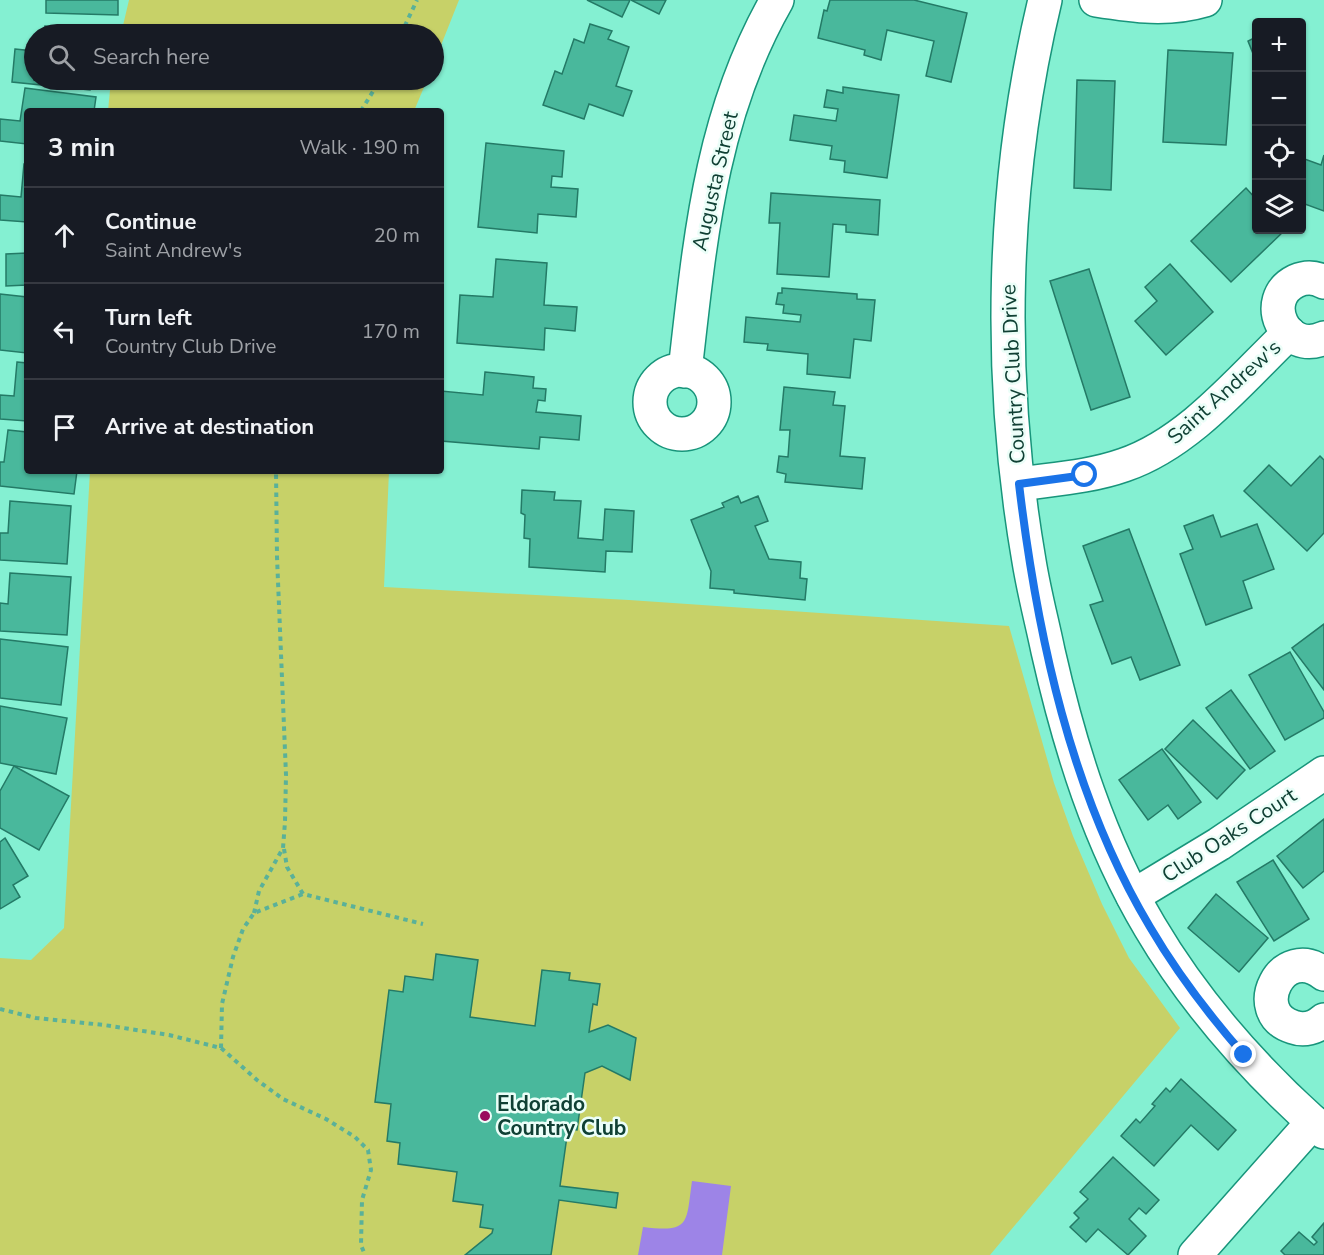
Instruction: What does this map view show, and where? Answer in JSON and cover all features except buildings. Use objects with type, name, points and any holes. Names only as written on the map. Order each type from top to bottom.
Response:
[{"type":"street","name":"Augusta Street","points":[[685,371],[698,249],[715,163],[728,113],[743,72],[765,21],[777,0]]},
{"type":"street","name":"Country Club Drive","points":[[1045,0],[1019,138],[1010,244],[1009,371],[1019,484],[1033,583],[1071,741],[1093,809],[1133,897],[1182,978],[1244,1055],[1318,1127]]},
{"type":"street","points":[[1096,0],[1164,8],[1205,0]]},
{"type":"street","name":"Saint Andrew's","points":[[1324,282],[1309,278],[1290,285],[1283,293],[1278,314],[1282,325],[1298,339],[1309,342],[1324,338]]},
{"type":"street","name":"Saint Andrew's","points":[[1019,484],[1113,469],[1154,452],[1200,419],[1289,333]]},
{"type":"street","name":"Club Oaks Court","points":[[1133,897],[1219,844],[1324,773]]},
{"type":"street","points":[[1324,973],[1309,966],[1289,969],[1274,984],[1271,1000],[1280,1020],[1294,1028],[1310,1028],[1324,1020]]},
{"type":"street","points":[[1195,1255],[1318,1127]]},
{"type":"path","points":[[406,24],[417,0]]},
{"type":"path","points":[[363,108],[374,90]]},
{"type":"path","points":[[276,474],[278,610],[285,775],[283,848],[287,867],[303,894]]},
{"type":"path","points":[[221,1048],[222,1004],[233,957],[243,929],[254,913],[259,891],[283,848]]},
{"type":"path","points":[[254,913],[303,894],[423,924]]},
{"type":"path","points":[[0,1009],[59,1022],[104,1025],[168,1035],[221,1048],[282,1099],[326,1119],[355,1137],[368,1149],[371,1170],[362,1200],[361,1245],[365,1255]]},
{"type":"green space","points":[[129,0],[459,0],[444,38],[444,24],[123,24]]},
{"type":"green space","points":[[110,90],[423,90],[415,108],[108,108]]},
{"type":"green space","name":"Eldorado Country Club","points":[[90,474],[389,474],[384,587],[629,600],[1009,626],[1054,783],[1073,836],[1102,904],[1129,958],[1180,1028],[990,1255],[0,1255],[0,958],[31,960],[64,928]]},
{"type":"shaded area","points":[[692,1181],[731,1186],[722,1255],[638,1255],[643,1227],[670,1228],[683,1222],[689,1207]]},
{"type":"place","name":"Eldorado Country Club","points":[[485,1116]]},
{"type":"route","points":[[1085,475],[1019,484],[1028,559],[1056,687],[1085,788],[1133,897],[1149,927],[1182,978],[1244,1055]]}]
